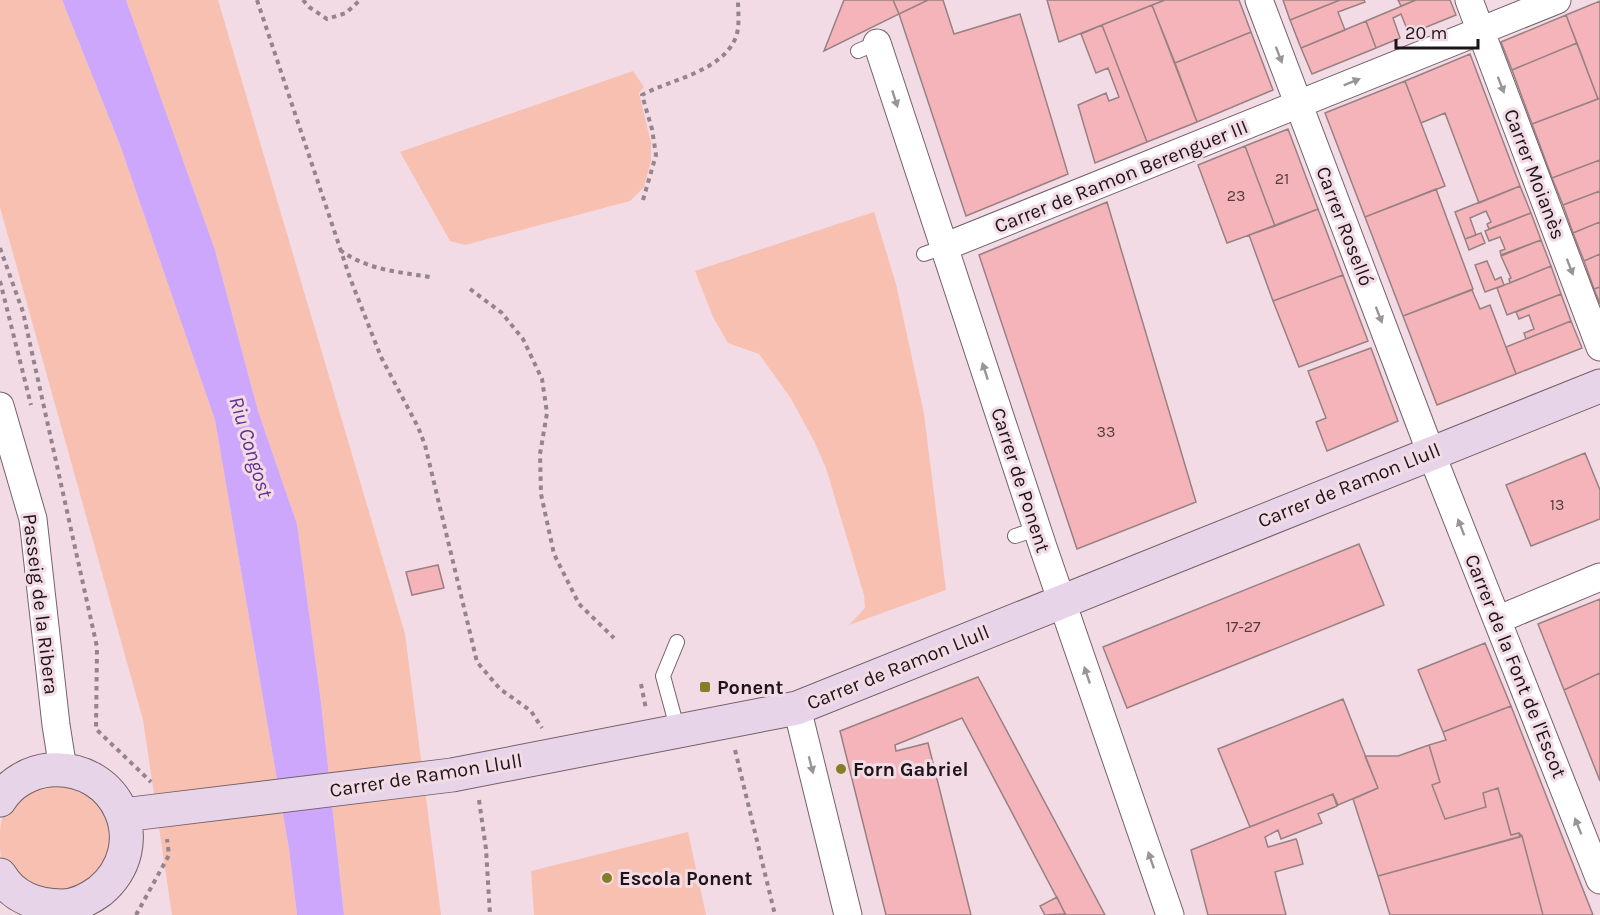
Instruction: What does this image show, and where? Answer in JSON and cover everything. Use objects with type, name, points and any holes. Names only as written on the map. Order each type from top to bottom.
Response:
[{"type":"street","name":"Carrer Roselló","points":[[1259,0],[1431,453]]},
{"type":"street","name":"Carrer Moianès","points":[[1469,0],[1600,348]]},
{"type":"street","name":"Carrer de Ramon Berenguer III","points":[[934,251],[1557,0]]},
{"type":"street","name":"Carrer de Ponent","points":[[867,47],[1026,532],[1061,600],[1170,915]]},
{"type":"street","name":"Carrer de Ramon Llull","points":[[123,815],[464,772],[797,708],[1061,600],[1600,386]]},
{"type":"street","name":"Passeig de la Ribera","points":[[0,406],[33,519],[63,769]]},
{"type":"street","name":"Carrer de la Font de l'Escot","points":[[1431,453],[1600,880]]},
{"type":"street","points":[[1497,620],[1600,577]]},
{"type":"street","points":[[797,708],[848,915]]},
{"type":"street","points":[[0,800],[19,780],[40,771],[63,769],[83,773],[100,783],[114,797],[123,815],[127,839],[122,862],[93,906],[69,906],[42,910],[5,884],[0,875]]},
{"type":"lane","points":[[677,642],[663,676],[678,731]]},
{"type":"path","points":[[257,0],[340,250],[381,357],[425,445],[477,662],[500,689],[531,711],[559,754]]},
{"type":"path","points":[[303,0],[309,8],[327,19],[346,13],[360,0]]},
{"type":"path","points":[[643,200],[656,155],[652,129],[642,95],[656,87],[698,73],[728,49],[735,38],[739,21],[738,0]]},
{"type":"path","points":[[0,248],[23,312],[97,647],[96,729],[161,792],[165,810],[168,855],[136,915]]},
{"type":"path","points":[[340,250],[351,258],[372,267],[430,278]]},
{"type":"path","points":[[470,289],[502,313],[523,339],[542,379],[547,413],[540,454],[541,494],[554,554],[579,604],[614,638]]},
{"type":"path","points":[[729,721],[775,915]]},
{"type":"path","points":[[464,772],[486,849],[490,915]]},
{"type":"shaded area","points":[[0,0],[62,0],[120,145],[215,420],[289,849],[297,915],[172,915],[143,720],[0,207]]},
{"type":"shaded area","points":[[126,0],[218,0],[405,634],[441,915],[344,915],[321,702],[297,524],[258,411],[215,250]]},
{"type":"shaded area","points":[[633,71],[644,87],[639,93],[651,143],[651,161],[644,187],[630,201],[465,245],[450,241],[400,152]]},
{"type":"shaded area","points":[[874,212],[896,284],[924,414],[946,590],[849,625],[865,608],[864,595],[826,468],[790,397],[759,354],[728,343],[713,317],[695,271]]},
{"type":"shaded area","points":[[74,780],[115,819],[106,875],[54,899],[18,878],[5,867],[0,852],[1,822],[12,799],[21,793]]},
{"type":"shaded area","points":[[688,832],[706,915],[534,915],[531,871]]},
{"type":"water","name":"Riu Congost","points":[[62,0],[126,0],[215,250],[258,411],[297,524],[321,702],[344,915],[297,915],[289,849],[215,420],[120,145]]},
{"type":"building","points":[[844,0],[893,0],[899,14],[824,51]]},
{"type":"building","points":[[893,0],[928,0],[899,14]]},
{"type":"building","points":[[928,0],[943,0],[954,34],[1020,14],[1068,174],[966,216],[899,14]]},
{"type":"building","points":[[1047,0],[1165,0],[1059,42]]},
{"type":"building","points":[[1165,0],[1239,0],[1251,32],[1175,63],[1152,5]]},
{"type":"building","points":[[1283,0],[1340,0],[1290,20]]},
{"type":"building","points":[[1340,0],[1364,0],[1365,2],[1338,12],[1345,30],[1301,48],[1290,20]]},
{"type":"building","points":[[1398,0],[1416,0],[1401,6]]},
{"type":"building","points":[[1416,0],[1450,0],[1456,15],[1409,34],[1401,14],[1393,18],[1400,38],[1376,48],[1366,21]]},
{"type":"building","points":[[1600,1],[1600,98],[1598,99],[1566,15]]},
{"type":"building","points":[[1152,5],[1197,122],[1147,142],[1102,25]]},
{"type":"building","points":[[1566,15],[1577,43],[1512,70],[1501,42]]},
{"type":"building","points":[[1366,21],[1376,48],[1312,74],[1301,48]]},
{"type":"building","points":[[1102,25],[1147,142],[1095,163],[1078,105],[1106,93],[1109,101],[1119,97],[1108,68],[1096,73],[1081,34]]},
{"type":"building","points":[[1251,32],[1273,90],[1197,122],[1175,63]]},
{"type":"building","points":[[1577,43],[1598,99],[1532,124],[1512,70]]},
{"type":"building","points":[[1470,54],[1520,186],[1479,203],[1445,113],[1421,123],[1405,81]]},
{"type":"building","points":[[1405,81],[1445,186],[1365,217],[1325,113]]},
{"type":"building","points":[[1600,98],[1600,160],[1552,178],[1532,124]]},
{"type":"building","points":[[1288,129],[1318,209],[1275,226],[1245,146]]},
{"type":"building","points":[[1245,146],[1275,226],[1227,243],[1198,165]]},
{"type":"building","points":[[1600,160],[1600,191],[1563,205],[1552,178]]},
{"type":"building","points":[[1520,186],[1531,213],[1489,229],[1487,224],[1491,222],[1486,211],[1470,218],[1476,235],[1465,239],[1455,212]]},
{"type":"building","points":[[1436,189],[1473,289],[1403,316],[1365,217]]},
{"type":"building","points":[[1600,191],[1600,222],[1573,233],[1563,205]]},
{"type":"building","points":[[1107,202],[1196,502],[1077,549],[979,255]]},
{"type":"building","points":[[1318,209],[1343,275],[1273,301],[1249,235]]},
{"type":"building","points":[[1531,213],[1541,240],[1501,255],[1500,251],[1505,249],[1500,237],[1489,241],[1485,231]]},
{"type":"building","points":[[1600,222],[1600,254],[1584,261],[1573,233]]},
{"type":"building","points":[[1481,233],[1485,243],[1469,250],[1465,239]]},
{"type":"building","points":[[1541,240],[1551,266],[1510,283],[1511,278],[1501,256]]},
{"type":"building","points":[[1600,254],[1600,287],[1594,289],[1584,261]]},
{"type":"building","points":[[1487,261],[1495,280],[1501,277],[1504,285],[1485,292],[1475,265]]},
{"type":"building","points":[[1551,266],[1561,294],[1507,315],[1497,288]]},
{"type":"building","points":[[1343,275],[1368,341],[1299,367],[1273,301]]},
{"type":"building","points":[[1600,287],[1600,304],[1594,289]]},
{"type":"building","points":[[1472,290],[1480,309],[1490,305],[1516,374],[1437,405],[1403,316]]},
{"type":"building","points":[[1561,294],[1571,321],[1526,339],[1524,333],[1534,329],[1529,315],[1519,319],[1516,312]]},
{"type":"building","points":[[1571,321],[1582,348],[1516,374],[1506,347]]},
{"type":"building","points":[[1371,348],[1398,421],[1327,451],[1316,422],[1326,418],[1308,371]]},
{"type":"building","points":[[1585,453],[1600,490],[1600,519],[1531,546],[1506,485]]},
{"type":"building","points":[[1359,544],[1384,605],[1127,708],[1103,647]]},
{"type":"building","points":[[438,565],[444,588],[412,595],[406,572]]},
{"type":"building","points":[[1600,599],[1600,673],[1564,690],[1538,624]]},
{"type":"building","points":[[1485,643],[1511,706],[1443,732],[1418,670]]},
{"type":"building","points":[[1600,673],[1600,781],[1564,690]]},
{"type":"building","points":[[978,677],[1105,915],[1066,915],[962,718],[895,745],[896,751],[928,743],[971,915],[886,915],[840,731]]},
{"type":"building","points":[[1343,699],[1378,788],[1338,805],[1333,794],[1250,827],[1218,749]]},
{"type":"building","points":[[1511,706],[1593,915],[1543,915],[1522,836],[1519,833],[1511,835],[1498,788],[1483,793],[1486,807],[1445,819],[1432,785],[1440,782],[1429,745],[1446,740],[1443,732]]},
{"type":"building","points":[[1429,745],[1440,782],[1432,785],[1445,819],[1486,807],[1483,793],[1498,788],[1511,835],[1519,833],[1520,837],[1378,876],[1353,799],[1378,788],[1365,756],[1398,756]]},
{"type":"building","points":[[1333,794],[1337,806],[1318,814],[1322,823],[1281,839],[1278,830],[1265,837],[1268,847],[1296,839],[1297,841],[1303,864],[1275,872],[1286,915],[1208,915],[1191,850]]},
{"type":"building","points":[[1522,836],[1543,915],[1390,915],[1378,876]]},
{"type":"building","points":[[1057,897],[1065,914],[1045,915],[1040,906]]},
{"type":"place","name":"Ponent","points":[[705,687]]},
{"type":"place","name":"Forn Gabriel","points":[[841,769]]},
{"type":"place","name":"Escola Ponent","points":[[607,878]]}]
